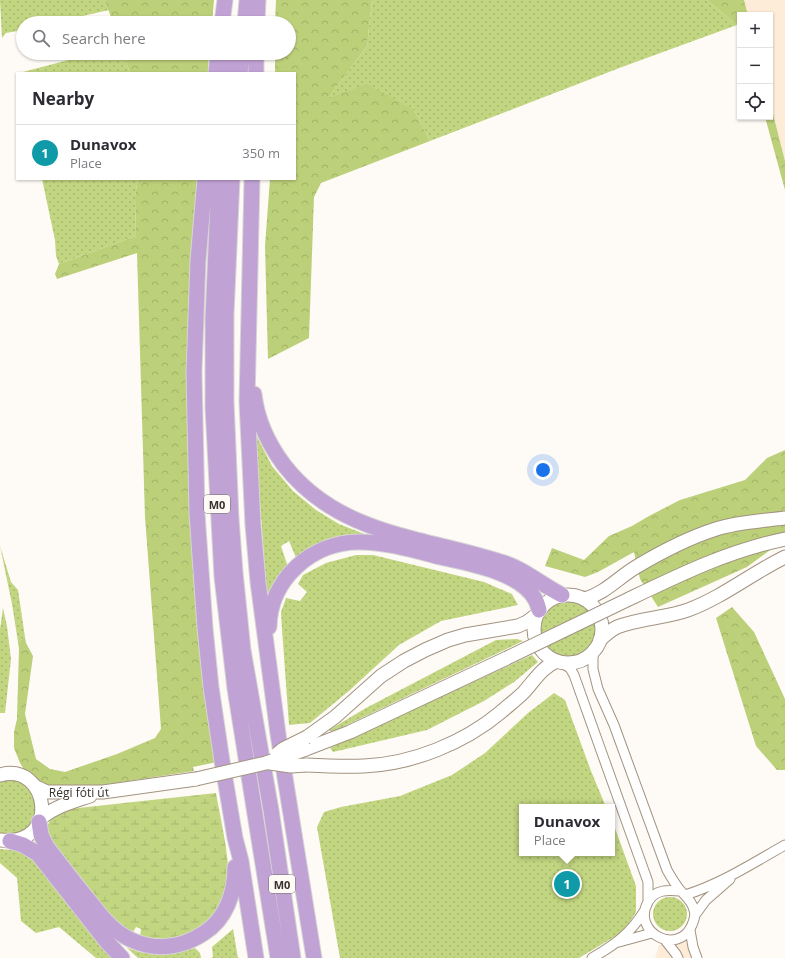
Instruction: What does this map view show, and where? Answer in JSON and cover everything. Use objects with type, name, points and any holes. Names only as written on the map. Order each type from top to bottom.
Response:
[{"type":"highway","points":[[223,16],[225,0]]},
{"type":"highway","points":[[232,16],[233,0]]},
{"type":"highway","points":[[245,16],[246,0]]},
{"type":"highway","points":[[257,16],[258,0]]},
{"type":"highway","points":[[216,72],[217,60]]},
{"type":"highway","points":[[227,72],[228,60]]},
{"type":"highway","points":[[240,72],[241,60]]},
{"type":"highway","points":[[256,60],[256,72]]},
{"type":"highway","points":[[205,180],[198,262],[194,365],[197,513],[205,628],[211,687],[256,958]]},
{"type":"highway","name":"M0","points":[[219,180],[214,275],[213,393],[215,468],[222,577],[235,689],[278,958]]},
{"type":"highway","name":"M0","points":[[232,180],[226,315],[226,401],[235,572],[243,650],[271,810],[293,958]]},
{"type":"highway","points":[[252,180],[248,360],[248,439],[253,525],[258,582],[279,742],[314,958]]},
{"type":"highway","points":[[248,360],[255,402],[261,423],[270,443],[277,456],[294,478],[321,501],[337,512],[359,522],[392,533],[503,562],[562,595]]},
{"type":"highway","points":[[267,652],[272,606],[283,582],[301,562],[325,549],[340,544],[358,542],[387,544],[470,564],[496,572],[513,579],[529,591],[535,599],[537,613]]},
{"type":"highway","points":[[40,820],[41,835],[47,847],[106,921],[126,938],[141,944],[155,947],[169,947],[196,939],[210,929],[221,918],[228,906],[235,880],[235,838]]},
{"type":"highway","points":[[5,841],[23,845],[38,854],[107,942],[122,958]]},
{"type":"main road","points":[[585,599],[603,592],[635,567],[676,545],[717,529],[785,518]]},
{"type":"main road","points":[[104,792],[196,779],[266,763],[306,743],[364,726],[702,565],[741,550],[785,538]]},
{"type":"main road","points":[[266,763],[291,766],[364,766],[393,763],[416,757],[445,746],[492,720],[524,692],[547,666],[560,662],[571,663],[587,657],[600,640],[617,627],[689,610],[730,590],[785,557]]},
{"type":"main road","points":[[306,743],[381,676],[404,661],[448,640],[465,635],[518,626],[527,622],[549,600],[562,595],[574,595],[585,599],[595,608],[601,620],[602,633],[600,640]]},
{"type":"main road","points":[[537,613],[533,626],[537,644],[545,654],[560,662]]},
{"type":"main road","name":"Régi fóti út","points":[[0,775],[12,774],[22,777],[30,781],[36,787],[47,792],[104,792]]},
{"type":"main road","points":[[36,787],[41,797],[42,807],[40,820]]},
{"type":"main road","name":"Régi fóti út","points":[[5,841],[20,839],[29,834],[40,820],[51,810],[63,804],[104,792]]},
{"type":"street","points":[[593,651],[593,669],[598,689],[614,725],[667,870],[692,903],[695,915]]},
{"type":"street","points":[[560,662],[570,668],[574,675],[648,882],[644,917],[647,925],[652,933],[665,940],[678,958]]},
{"type":"street","points":[[592,958],[617,943],[636,924],[652,897],[659,892],[666,890],[683,893],[702,890],[740,871],[785,845]]},
{"type":"street","points":[[665,940],[677,939],[690,930],[695,915],[706,900],[740,871]]},
{"type":"street","points":[[690,930],[693,948],[697,958]]},
{"type":"street","points":[[617,943],[652,933]]},
{"type":"shaded area","points":[[744,0],[785,0],[785,161],[773,114],[773,12],[747,12]]},
{"type":"shaded area","points":[[684,938],[693,958],[655,958],[659,945]]},
{"type":"green space","points":[[0,0],[105,0],[109,10],[83,16],[16,16],[16,31],[6,33],[2,38]]},
{"type":"green space","points":[[105,0],[214,0],[213,16],[111,16]]},
{"type":"green space","points":[[276,0],[372,0],[367,46],[327,99],[367,84],[414,110],[430,141],[321,183],[314,197],[309,338],[268,359],[265,246],[270,180],[296,180],[296,72],[275,72],[275,60],[296,60],[296,16],[275,16]]},
{"type":"green space","points":[[372,0],[707,0],[737,25],[622,67],[430,141],[414,110],[326,100],[367,46]]},
{"type":"green space","points":[[707,0],[744,0],[747,12],[737,12],[737,25]]},
{"type":"green space","points":[[68,60],[125,60],[130,72],[23,72]]},
{"type":"green space","points":[[125,60],[209,60],[208,72],[130,72]]},
{"type":"green space","points":[[773,114],[785,161],[785,190],[766,120],[773,120]]},
{"type":"green space","points":[[42,180],[138,180],[135,196],[136,236],[59,264],[56,256],[55,240]]},
{"type":"green space","points":[[138,180],[198,180],[191,260],[217,762],[193,767],[194,771],[102,785],[61,788],[47,786],[25,771],[14,748],[14,732],[17,719],[18,642],[25,637],[26,643],[33,656],[25,714],[36,759],[50,769],[65,772],[117,754],[155,738],[161,729],[145,517],[137,253],[57,279],[55,274],[59,264],[136,236],[135,196]]},
{"type":"green space","points":[[255,433],[272,466],[293,491],[316,510],[339,524],[367,535],[297,560],[289,541],[281,546],[288,567],[267,599]]},
{"type":"green space","points":[[785,450],[785,539],[747,567],[658,607],[640,579],[634,552],[598,572],[585,577],[545,566],[552,548],[584,560],[609,536],[632,526],[680,500],[745,480],[767,458]]},
{"type":"green space","points":[[0,546],[11,582],[18,590],[25,637],[18,642],[12,604]]},
{"type":"green space","points":[[356,555],[373,555],[484,582],[512,594],[518,605],[441,621],[399,645],[350,690],[310,723],[289,725],[281,612],[286,598],[300,601],[307,592],[298,584],[303,575],[326,563]]},
{"type":"green space","points":[[563,601],[573,601],[588,609],[594,618],[596,629],[594,640],[588,649],[573,657],[563,657],[552,652],[545,645],[540,634],[540,624],[545,613],[552,606]]},
{"type":"green space","points":[[732,607],[754,632],[785,699],[785,770],[777,770],[756,746],[716,618]]},
{"type":"green space","points":[[3,608],[11,659],[5,713],[0,713],[0,629]]},
{"type":"green space","points":[[517,639],[523,641],[332,732],[329,730],[366,708],[496,640]]},
{"type":"green space","points":[[532,655],[538,662],[514,682],[484,701],[427,730],[333,752],[330,748]]},
{"type":"green space","points":[[554,693],[565,700],[605,804],[519,804],[519,856],[615,856],[615,828],[636,886],[636,912],[624,931],[579,958],[340,958],[317,827],[324,812],[341,807],[400,796],[452,775],[485,753],[528,713]]},
{"type":"green space","points":[[10,778],[28,785],[37,802],[34,821],[19,833],[9,834],[0,833],[0,780]]},
{"type":"green space","points":[[216,793],[228,865],[226,887],[223,898],[212,917],[196,932],[181,939],[163,940],[140,937],[141,929],[136,927],[132,934],[127,934],[61,860],[46,830],[54,816],[69,809]]},
{"type":"green space","points":[[0,849],[21,851],[34,860],[91,934],[114,958],[96,958],[59,927],[36,933],[21,921],[17,878],[0,863]]},
{"type":"green space","points":[[673,897],[680,899],[685,904],[687,914],[685,924],[680,929],[667,931],[660,929],[655,924],[653,911],[655,904],[660,899]]},
{"type":"green space","points":[[233,929],[238,958],[211,958],[213,957],[212,947]]},
{"type":"green space","points":[[126,947],[143,952],[160,954],[195,948],[200,953],[201,958],[138,958]]},
{"type":"place","name":"Dunavox","points":[[567,884]]}]
